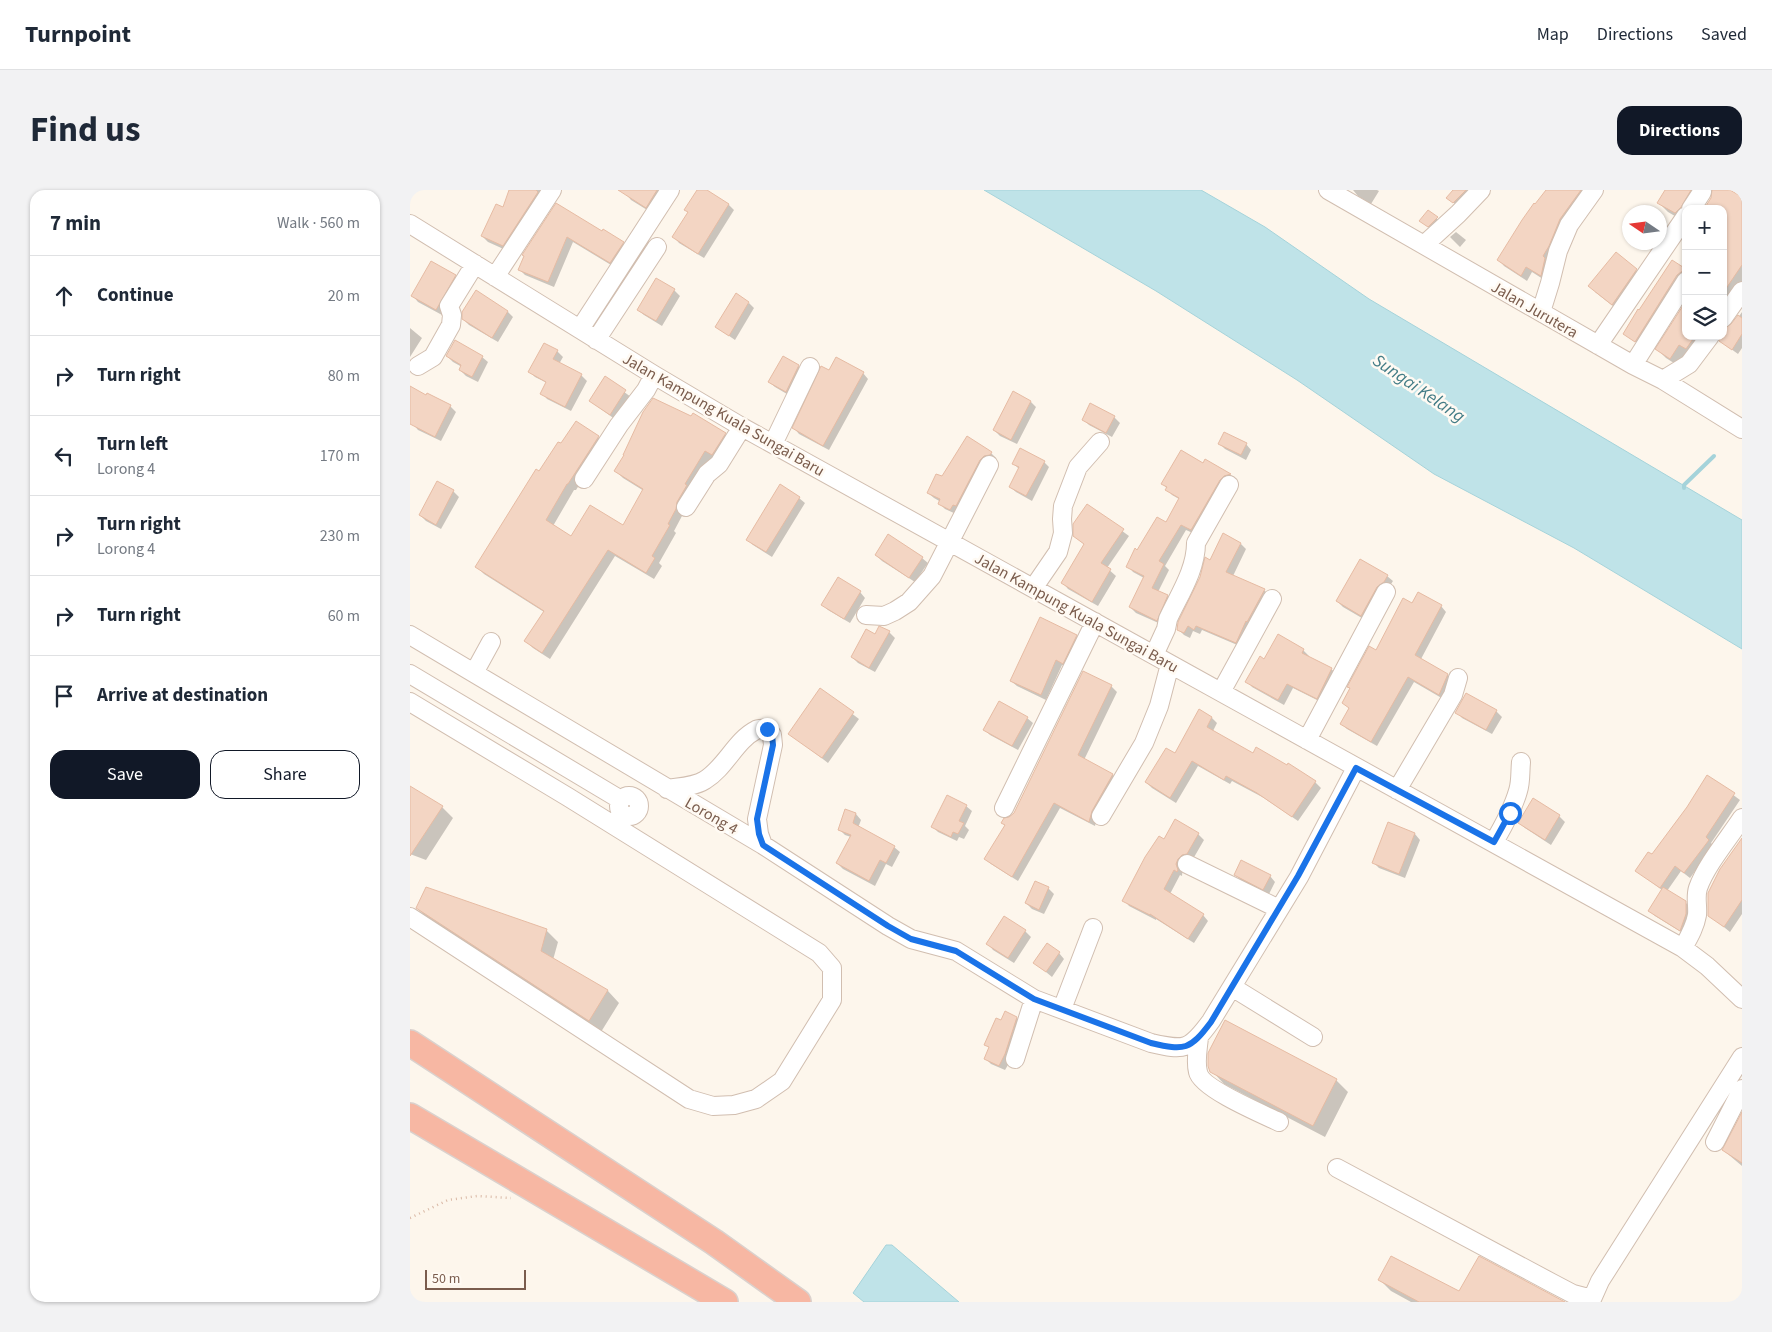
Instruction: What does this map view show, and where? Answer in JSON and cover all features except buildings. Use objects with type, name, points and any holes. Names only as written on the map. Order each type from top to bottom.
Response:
[{"type":"highway","points":[[410,1043],[714,1242],[798,1302]]},
{"type":"highway","points":[[410,1116],[725,1302]]},
{"type":"street","points":[[495,277],[552,190]]},
{"type":"street","points":[[580,329],[670,190]]},
{"type":"street","name":"Jalan Jurutera","points":[[1328,190],[1632,365],[1663,380],[1742,429]]},
{"type":"street","points":[[1424,245],[1481,190]]},
{"type":"street","points":[[1541,312],[1558,251],[1569,226],[1594,190]]},
{"type":"street","points":[[1694,205],[1702,192]]},
{"type":"street","points":[[1598,344],[1682,222]]},
{"type":"street","name":"Jalan Kampung Kuala Sungai Baru","points":[[410,224],[596,340],[742,427],[1683,948],[1707,966],[1742,999]]},
{"type":"street","points":[[596,340],[657,248]]},
{"type":"street","points":[[418,366],[433,357],[450,325],[452,315],[449,306],[474,264]]},
{"type":"street","points":[[1632,365],[1682,287]]},
{"type":"street","points":[[1727,312],[1742,291]]},
{"type":"street","points":[[1663,380],[1689,364],[1707,340]]},
{"type":"street","points":[[773,444],[810,367]]},
{"type":"street","points":[[584,479],[625,417],[646,390],[654,375]]},
{"type":"street","points":[[686,507],[707,474],[719,464],[742,427]]},
{"type":"street","points":[[1034,587],[1058,552],[1062,533],[1063,506],[1078,467],[1100,442]]},
{"type":"street","points":[[866,615],[884,616],[895,611],[909,602],[932,576],[989,465]]},
{"type":"street","points":[[1154,655],[1168,619],[1193,566],[1196,543],[1229,485]]},
{"type":"street","points":[[1307,740],[1386,592]]},
{"type":"street","points":[[1221,692],[1272,599]]},
{"type":"street","points":[[1004,808],[1095,622]]},
{"type":"street","name":"Lorong 4","points":[[410,635],[763,845],[911,939],[956,951],[1034,999],[1151,1043],[1171,1048],[1186,1048],[1199,1038],[1211,1022],[1279,910],[1356,768]]},
{"type":"street","points":[[474,673],[491,642]]},
{"type":"street","points":[[1101,816],[1144,743],[1159,706],[1170,664]]},
{"type":"street","points":[[410,674],[621,800]]},
{"type":"street","points":[[1397,790],[1453,695],[1458,678]]},
{"type":"street","points":[[410,702],[568,797],[819,953],[832,968],[832,1000],[782,1081],[756,1099],[734,1105],[712,1106],[689,1099],[410,917]]},
{"type":"street","points":[[667,789],[690,786],[704,781],[713,775],[750,734],[757,729],[767,729],[772,735],[773,745],[757,819],[763,845]]},
{"type":"street","points":[[1494,842],[1510,813],[1519,788],[1521,762]]},
{"type":"street","points":[[1683,948],[1695,924],[1698,913],[1696,900],[1698,889],[1705,873],[1742,818]]},
{"type":"street","points":[[1187,864],[1279,910]]},
{"type":"street","points":[[1062,1009],[1093,928]]},
{"type":"street","points":[[1232,987],[1313,1037]]},
{"type":"street","points":[[1015,1059],[1034,999]]},
{"type":"street","points":[[1199,1038],[1197,1058],[1198,1073],[1201,1080],[1212,1088],[1279,1122]]},
{"type":"street","points":[[1337,1168],[1573,1294],[1592,1301],[1600,1281],[1742,1057]]},
{"type":"street","points":[[1715,1142],[1742,1089]]},
{"type":"path","points":[[410,1218],[448,1200],[477,1196],[515,1198]]},
{"type":"water","name":"Sungai Kelang","points":[[984,190],[1201,190],[1265,227],[1369,299],[1742,520],[1742,649],[1574,548],[1434,474],[1297,380],[1156,291]]},
{"type":"water","points":[[886,1245],[892,1245],[959,1302],[864,1302],[853,1293]]},
{"type":"waterway","points":[[1684,488],[1684,485],[1714,456]]},
{"type":"route","points":[[767,729],[772,735],[773,745],[757,819],[763,845],[911,939],[956,951],[1034,999],[1151,1043],[1171,1048],[1186,1048],[1199,1038],[1211,1022],[1298,876],[1356,768],[1494,842],[1510,813]]}]
